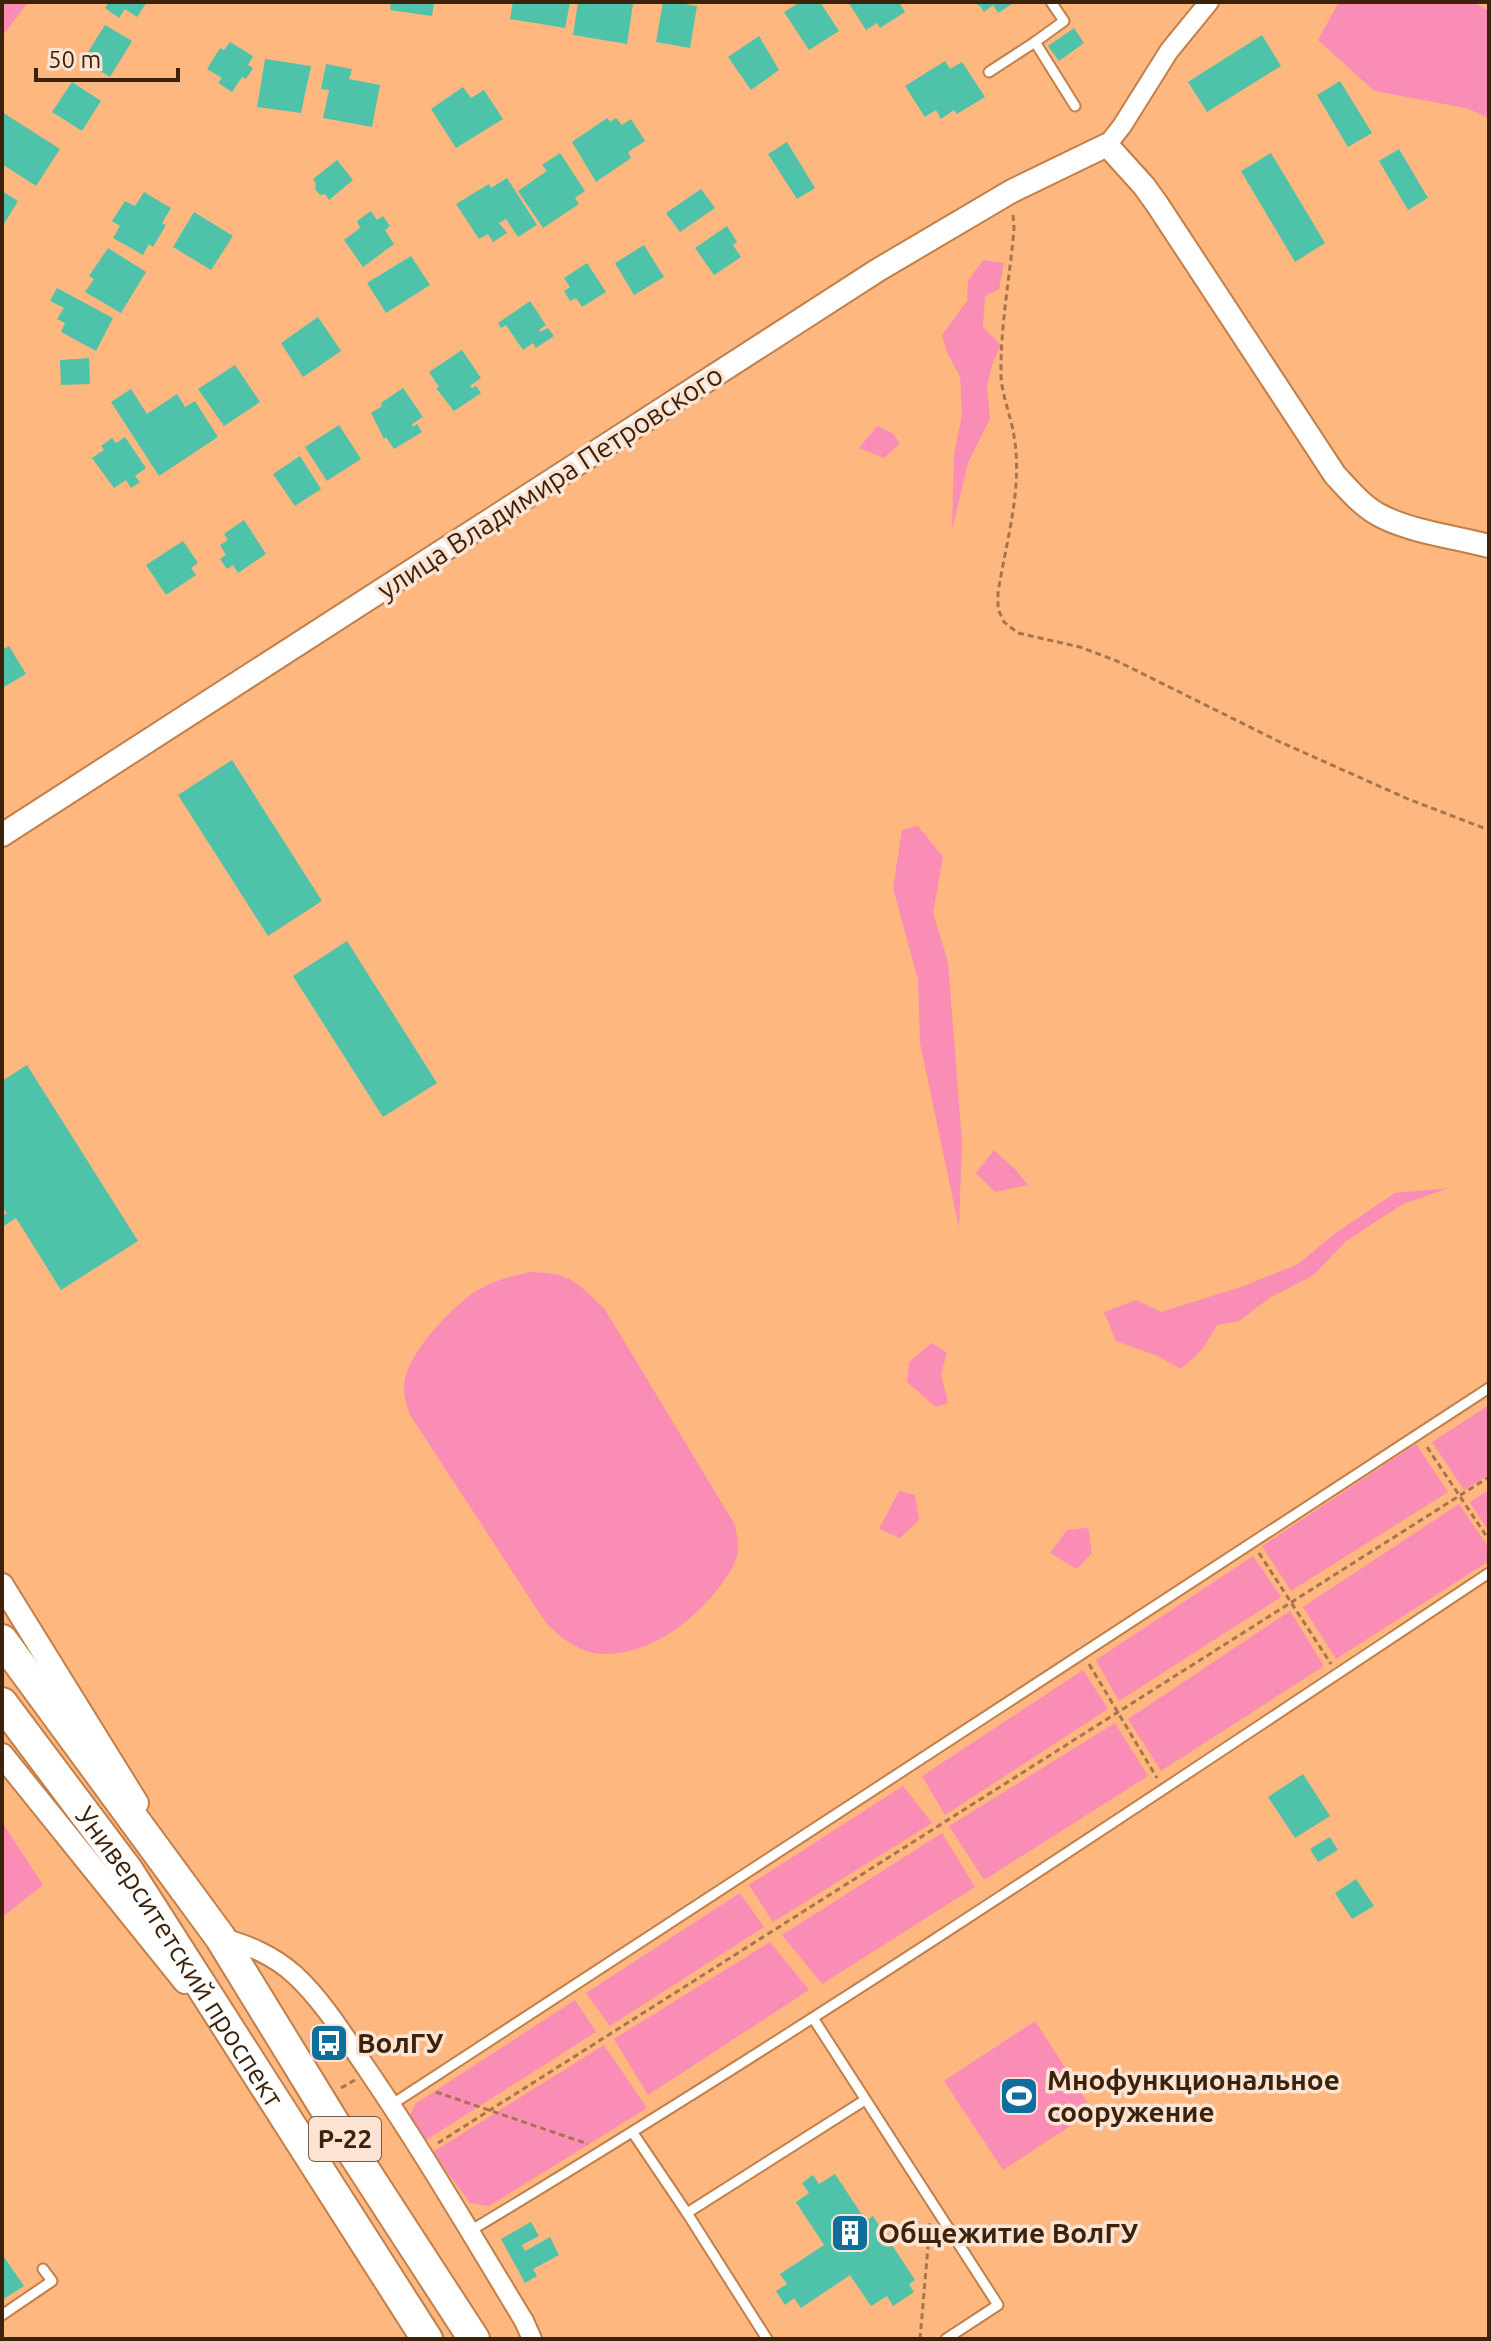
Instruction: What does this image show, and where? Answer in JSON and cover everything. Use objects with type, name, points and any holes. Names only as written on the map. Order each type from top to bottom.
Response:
[{"type":"highway","name":"Университетский проспект","points":[[2,1640],[220,1937],[339,2131],[474,2339]]},
{"type":"highway","name":"Университетский проспект","points":[[2,1703],[128,1871],[427,2339]]},
{"type":"street","points":[[1209,2],[1187,25],[1107,145],[1157,204],[1321,456],[1342,483],[1365,505],[1388,519],[1489,546]]},
{"type":"street","name":"улица Владимира Петровского","points":[[2,835],[865,279],[1012,191],[1107,145]]},
{"type":"street","name":"Университетский проспект","points":[[2,1585],[220,1937]]},
{"type":"street","name":"Университетский проспект","points":[[2,1755],[248,2061]]},
{"type":"street","points":[[220,1937],[251,1946],[273,1959],[293,1973],[317,1997],[422,2153],[532,2339]]},
{"type":"lane","points":[[989,72],[1064,21],[1051,2]]},
{"type":"lane","points":[[1035,42],[1075,106]]},
{"type":"lane","points":[[391,2105],[1489,1388]]},
{"type":"lane","points":[[470,2231],[633,2133],[813,2018],[1489,1573]]},
{"type":"lane","points":[[813,2018],[998,2305],[946,2339]]},
{"type":"lane","points":[[687,2213],[865,2100]]},
{"type":"lane","points":[[633,2133],[767,2339]]},
{"type":"lane","points":[[2,2315],[52,2281],[43,2269]]},
{"type":"path","points":[[1012,191],[1014,229],[1001,378],[1015,436],[1016,468],[1015,500],[998,593],[998,609],[1004,622],[1018,633],[1080,647],[1117,661],[1278,741],[1408,799],[1489,830]]},
{"type":"path","points":[[1419,1434],[1489,1540]]},
{"type":"path","points":[[422,2153],[1489,1477]]},
{"type":"path","points":[[1252,1543],[1338,1673]]},
{"type":"path","points":[[1083,1654],[1163,1788]]},
{"type":"path","points":[[419,2085],[607,2149]]},
{"type":"path","points":[[920,2339],[928,2229],[933,2206]]},
{"type":"shaded area","points":[[2,2],[28,2],[2,37]]},
{"type":"shaded area","points":[[1339,2],[1474,2],[1489,11],[1489,118],[1466,108],[1374,91],[1318,40]]},
{"type":"shaded area","points":[[983,260],[1004,263],[999,289],[985,296],[983,327],[1001,345],[987,385],[990,419],[968,463],[952,530],[954,454],[962,415],[960,376],[948,355],[942,335],[967,301],[968,281]]},
{"type":"shaded area","points":[[877,426],[892,433],[900,443],[884,458],[859,448]]},
{"type":"shaded area","points":[[918,826],[943,857],[933,913],[948,962],[962,1142],[959,1228],[920,1043],[918,980],[893,888],[902,830]]},
{"type":"shaded area","points":[[994,1150],[1028,1185],[995,1192],[976,1173]]},
{"type":"shaded area","points":[[1449,1188],[1403,1204],[1346,1241],[1314,1275],[1271,1297],[1239,1321],[1217,1325],[1202,1350],[1181,1369],[1158,1356],[1116,1341],[1104,1312],[1136,1300],[1161,1312],[1244,1286],[1298,1264],[1337,1232],[1395,1193]]},
{"type":"shaded area","points":[[530,1272],[555,1274],[572,1280],[604,1308],[735,1525],[738,1543],[736,1558],[712,1596],[672,1632],[640,1648],[605,1654],[588,1651],[565,1640],[546,1623],[407,1406],[404,1388],[409,1367],[424,1342],[445,1317],[484,1287]]},
{"type":"shaded area","points":[[932,1343],[947,1353],[941,1374],[948,1403],[936,1407],[907,1382],[909,1362]]},
{"type":"shaded area","points":[[1489,1405],[1489,1475],[1464,1490],[1432,1442]]},
{"type":"shaded area","points":[[1416,1444],[1448,1492],[1291,1591],[1262,1546]]},
{"type":"shaded area","points":[[1489,1490],[1489,1532],[1470,1502]]},
{"type":"shaded area","points":[[899,1491],[915,1495],[919,1520],[900,1538],[879,1529]]},
{"type":"shaded area","points":[[1459,1504],[1489,1548],[1489,1561],[1336,1659],[1303,1607]]},
{"type":"shaded area","points":[[1088,1528],[1092,1553],[1077,1569],[1050,1553],[1067,1530]]},
{"type":"shaded area","points":[[1253,1556],[1281,1597],[1119,1701],[1096,1660]]},
{"type":"shaded area","points":[[1290,1611],[1324,1666],[1161,1771],[1128,1719]]},
{"type":"shaded area","points":[[1083,1670],[1108,1709],[945,1815],[922,1776]]},
{"type":"shaded area","points":[[1115,1723],[1148,1776],[984,1880],[949,1826]]},
{"type":"shaded area","points":[[903,1786],[932,1823],[773,1922],[749,1885]]},
{"type":"shaded area","points":[[2,1822],[43,1885],[2,1917]]},
{"type":"shaded area","points":[[942,1833],[975,1887],[822,1984],[782,1935]]},
{"type":"shaded area","points":[[740,1893],[764,1927],[610,2026],[586,1993]]},
{"type":"shaded area","points":[[770,1942],[809,1990],[648,2095],[614,2039]]},
{"type":"shaded area","points":[[575,2000],[596,2032],[426,2140],[410,2116],[415,2104]]},
{"type":"shaded area","name":"Мнофункциональное сооружение","points":[[1035,2021],[1093,2111],[1003,2170],[944,2081]]},
{"type":"shaded area","points":[[604,2045],[647,2108],[489,2206],[470,2203],[433,2152]]},
{"type":"building","points":[[109,2],[147,2],[137,17],[125,9],[119,18],[105,8]]},
{"type":"building","points":[[391,2],[434,2],[432,16],[390,10]]},
{"type":"building","points":[[513,2],[570,2],[565,28],[510,19]]},
{"type":"building","points":[[578,2],[633,4],[627,44],[573,35]]},
{"type":"building","points":[[663,2],[684,2],[697,6],[690,48],[656,42]]},
{"type":"building","points":[[800,2],[820,2],[839,31],[809,50],[784,12]]},
{"type":"building","points":[[848,2],[899,2],[905,12],[880,28],[877,23],[866,30]]},
{"type":"building","points":[[973,2],[1015,2],[998,13],[993,5],[984,12]]},
{"type":"building","points":[[105,25],[132,41],[110,77],[83,60]]},
{"type":"building","points":[[1074,28],[1084,43],[1059,61],[1048,46]]},
{"type":"building","points":[[1262,35],[1281,66],[1207,112],[1188,82]]},
{"type":"building","points":[[759,36],[779,70],[751,90],[728,57]]},
{"type":"building","points":[[230,42],[253,56],[248,65],[253,68],[232,92],[218,83],[222,78],[207,69],[220,48],[224,50]]},
{"type":"building","points":[[265,59],[311,66],[301,113],[257,107]]},
{"type":"building","points":[[945,61],[950,69],[962,62],[985,97],[957,114],[954,110],[941,119],[936,110],[925,117],[905,86]]},
{"type":"building","points":[[326,64],[352,69],[349,79],[380,85],[372,127],[323,118],[329,90],[321,89]]},
{"type":"building","points":[[1340,81],[1372,133],[1348,147],[1317,95]]},
{"type":"building","points":[[72,82],[101,101],[82,131],[52,112]]},
{"type":"building","points":[[463,87],[471,98],[484,90],[503,119],[456,148],[431,109]]},
{"type":"building","points":[[2,112],[60,149],[36,186],[2,164]]},
{"type":"building","points":[[607,118],[610,122],[616,118],[622,125],[631,119],[645,141],[628,152],[631,158],[596,182],[572,142]]},
{"type":"building","points":[[787,142],[815,188],[797,199],[768,154]]},
{"type":"building","points":[[1399,149],[1428,198],[1408,210],[1379,161]]},
{"type":"building","points":[[560,153],[585,191],[575,198],[579,204],[543,228],[518,191],[547,171],[542,165]]},
{"type":"building","points":[[1271,153],[1325,243],[1295,262],[1241,171]]},
{"type":"building","points":[[337,160],[353,180],[329,200],[315,189],[313,179]]},
{"type":"building","points":[[507,178],[537,225],[518,237],[506,219],[499,223],[507,233],[493,242],[488,234],[479,239],[456,204],[489,184],[491,188]]},
{"type":"building","points":[[701,189],[715,208],[680,232],[666,213]]},
{"type":"building","points":[[2,191],[18,201],[2,227]]},
{"type":"building","points":[[144,192],[171,208],[162,223],[166,225],[153,247],[149,244],[143,255],[113,238],[120,226],[112,221],[125,201],[135,206]]},
{"type":"building","points":[[371,211],[377,220],[383,216],[390,226],[385,230],[394,244],[363,267],[344,240],[360,228],[357,221]]},
{"type":"building","points":[[194,212],[233,236],[211,270],[173,247]]},
{"type":"building","points":[[727,226],[737,242],[733,245],[741,257],[714,275],[695,248]]},
{"type":"building","points":[[644,245],[664,277],[634,295],[615,263]]},
{"type":"building","points":[[108,248],[146,272],[121,313],[85,292],[94,279],[89,276]]},
{"type":"building","points":[[411,256],[430,285],[386,313],[367,283]]},
{"type":"building","points":[[587,263],[606,292],[582,307],[576,298],[570,301],[564,291],[570,287],[564,278]]},
{"type":"building","points":[[57,288],[113,318],[96,351],[61,332],[65,323],[57,319],[64,308],[50,301]]},
{"type":"building","points":[[530,301],[546,325],[540,332],[548,328],[554,336],[536,348],[533,343],[523,350],[506,325],[501,328],[498,323]]},
{"type":"building","points":[[318,317],[341,351],[303,377],[281,343]]},
{"type":"building","points":[[462,350],[481,378],[470,386],[476,386],[481,393],[454,411],[436,388],[439,387],[429,372]]},
{"type":"building","points":[[89,358],[90,384],[61,385],[60,360]]},
{"type":"building","points":[[235,365],[260,402],[224,426],[198,389]]},
{"type":"building","points":[[403,388],[423,417],[412,424],[413,427],[417,424],[422,432],[394,449],[386,437],[384,439],[371,413]]},
{"type":"building","points":[[131,389],[147,414],[177,394],[185,407],[195,401],[218,437],[159,476],[111,402]]},
{"type":"building","points":[[339,425],[361,459],[327,481],[305,447]]},
{"type":"building","points":[[125,437],[146,468],[135,476],[140,482],[131,488],[126,480],[114,488],[92,458],[104,450],[101,446],[112,438],[116,443]]},
{"type":"building","points":[[300,456],[321,489],[295,506],[273,474]]},
{"type":"building","points":[[244,520],[266,554],[238,573],[233,565],[227,569],[220,559],[226,555],[220,545],[228,540],[224,534]]},
{"type":"building","points":[[183,541],[198,563],[191,568],[196,575],[166,595],[146,565]]},
{"type":"building","points":[[9,646],[26,674],[2,688],[2,650]]},
{"type":"building","points":[[232,760],[322,901],[268,936],[178,795]]},
{"type":"building","points":[[347,941],[437,1083],[383,1117],[293,976]]},
{"type":"building","points":[[27,1065],[138,1241],[61,1290],[16,1218],[2,1227],[2,1216],[7,1213],[2,1208],[2,1081]]},
{"type":"building","points":[[1303,1774],[1330,1816],[1295,1838],[1268,1797]]},
{"type":"building","points":[[1330,1837],[1338,1850],[1318,1862],[1310,1849]]},
{"type":"building","points":[[1356,1879],[1374,1906],[1352,1919],[1335,1893]]},
{"type":"building","points":[[324,2036],[336,2051],[332,2055],[319,2040]]},
{"type":"building","name":"Общежитие ВолГУ","points":[[835,2174],[866,2221],[873,2216],[915,2280],[909,2284],[914,2292],[893,2306],[887,2296],[871,2306],[850,2275],[801,2308],[794,2298],[785,2305],[776,2291],[787,2284],[780,2274],[824,2245],[796,2202],[809,2193],[802,2183],[813,2175],[819,2184]]},
{"type":"building","points":[[531,2222],[539,2236],[522,2245],[525,2251],[550,2237],[559,2255],[533,2269],[537,2276],[525,2283],[501,2239]]},
{"type":"building","points":[[2,2254],[24,2286],[2,2300]]},
{"type":"place","name":"ВолГУ","points":[[329,2043]]},
{"type":"place","name":"Мнофункциональное сооружение","points":[[1019,2096]]},
{"type":"place","name":"Общежитие ВолГУ","points":[[850,2233]]}]
